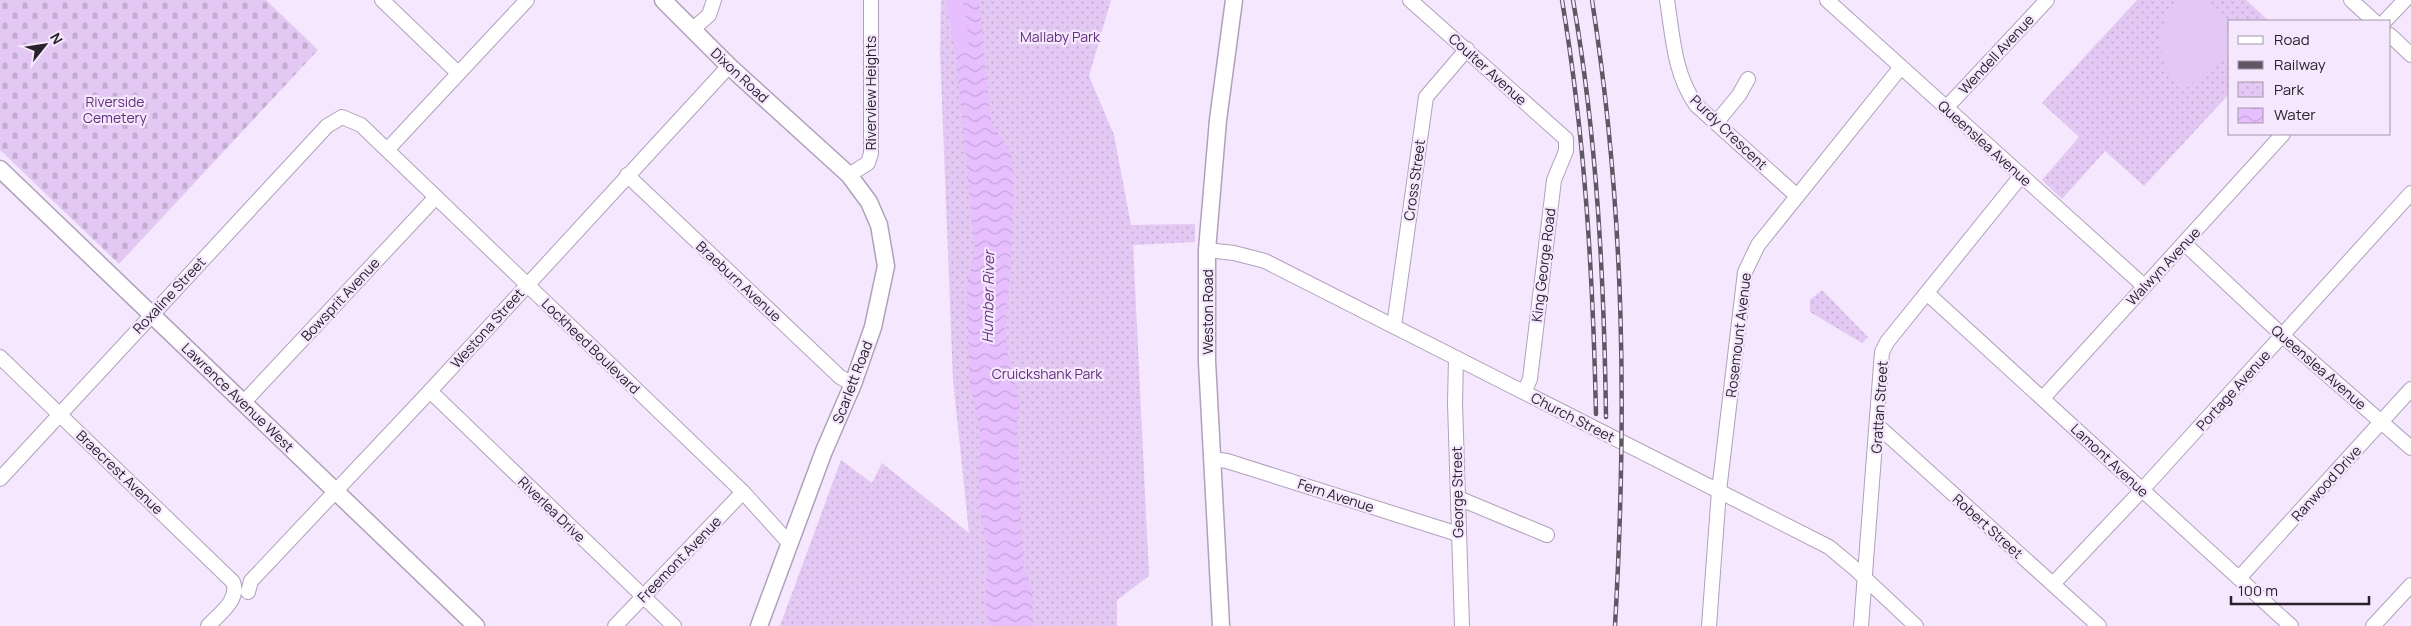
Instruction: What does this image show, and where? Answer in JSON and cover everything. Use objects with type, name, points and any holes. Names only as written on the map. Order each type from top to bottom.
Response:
[{"type":"main road","name":"Dixon Road","points":[[663,0],[729,66],[820,148]]},
{"type":"main road","name":"Weston Road","points":[[1220,626],[1207,361],[1207,250],[1218,120],[1234,0]]},
{"type":"main road","name":"Scarlett Road","points":[[759,626],[824,450],[853,384],[872,327],[886,266],[879,226],[869,202],[850,175],[820,148]]},
{"type":"main road","name":"Lawrence Avenue West","points":[[0,168],[476,626]]},
{"type":"street","points":[[382,0],[458,73]]},
{"type":"street","points":[[388,150],[527,0]]},
{"type":"street","points":[[693,29],[709,15],[714,0]]},
{"type":"street","name":"Riverview Heights","points":[[850,175],[868,162],[871,153],[871,0]]},
{"type":"street","name":"Coulter Avenue","points":[[1410,0],[1566,139]]},
{"type":"street","name":"Purdy Crescent","points":[[1667,0],[1678,71],[1685,88],[1696,105],[1797,196]]},
{"type":"street","name":"Queenslea Avenue","points":[[1827,0],[2144,286]]},
{"type":"street","name":"Wendell Avenue","points":[[1946,108],[2047,0]]},
{"type":"street","points":[[2351,0],[2373,20]]},
{"type":"street","points":[[2385,20],[2405,0]]},
{"type":"street","points":[[2391,36],[2411,55]]},
{"type":"street","name":"Cross Street","points":[[1394,326],[1426,97],[1467,49]]},
{"type":"street","name":"Westona Street","points":[[208,626],[430,391],[626,175],[729,66]]},
{"type":"street","name":"Rosemount Avenue","points":[[1709,626],[1719,491],[1745,272],[1758,244],[1901,67]]},
{"type":"street","points":[[1716,122],[1739,95],[1748,80]]},
{"type":"street","name":"Lockheed Boulevard","points":[[342,117],[361,124],[742,492],[790,544]]},
{"type":"street","name":"Roxaline Street","points":[[0,479],[327,126],[342,117]]},
{"type":"street","name":"Walwyn Avenue","points":[[2043,398],[2282,135]]},
{"type":"street","name":"King George Road","points":[[1524,392],[1530,379],[1554,180],[1566,151],[1566,139]]},
{"type":"street","name":"Braeburn Avenue","points":[[626,175],[840,377],[853,384]]},
{"type":"street","name":"Grattan Street","points":[[1861,626],[1878,426],[1882,352],[1887,342],[1928,294],[2021,176]]},
{"type":"street","name":"Portage Avenue","points":[[2053,584],[2142,490],[2411,193]]},
{"type":"street","name":"Bowsprit Avenue","points":[[244,402],[436,197]]},
{"type":"street","name":"Queenslea Avenue","points":[[2184,243],[2283,336],[2411,448]]},
{"type":"street","name":"Church Street","points":[[1207,250],[1234,253],[1265,261],[1829,547],[1854,567],[1865,580],[1916,626]]},
{"type":"street","name":"Lamont Avenue","points":[[1928,294],[2240,577],[2291,626]]},
{"type":"street","name":"Braecrest Avenue","points":[[0,357],[242,591]]},
{"type":"street","name":"George Street","points":[[1456,358],[1458,534],[1462,626]]},
{"type":"street","name":"Ranwood Drive","points":[[2240,577],[2411,389]]},
{"type":"street","name":"Riverlea Drive","points":[[430,391],[674,626]]},
{"type":"street","name":"Robert Street","points":[[1878,426],[2099,626]]},
{"type":"street","name":"Fern Avenue","points":[[1213,459],[1227,461],[1277,476],[1458,534]]},
{"type":"street","name":"Freemont Avenue","points":[[615,626],[742,492]]},
{"type":"street","points":[[1458,498],[1547,535]]},
{"type":"street","points":[[2374,626],[2411,584]]},
{"type":"green space","name":"Riverside Cemetery","points":[[0,0],[266,0],[318,50],[119,264],[0,150]]},
{"type":"green space","name":"Cruickshank Park","points":[[941,0],[1111,0],[1089,76],[1114,135],[1131,225],[1195,224],[1195,242],[1133,245],[1149,576],[1117,600],[1117,626],[780,626],[841,460],[872,483],[882,463],[969,533],[953,380],[940,51]]},
{"type":"green space","points":[[2137,0],[2246,0],[2268,20],[2228,20],[2228,95],[2144,186],[2105,151],[2062,199],[2042,180],[2079,137],[2042,103]]},
{"type":"green space","points":[[2177,0],[2206,0],[2228,28],[2228,57],[2182,91],[2167,70],[2163,58],[2162,34],[2170,11]]},
{"type":"green space","points":[[1822,290],[1868,337],[1862,343],[1810,312],[1810,300]]},
{"type":"water","points":[[956,0],[979,0],[991,121],[1011,154],[1014,187],[1010,274],[1005,328],[1008,355],[1020,404],[1017,419],[1023,566],[1032,589],[1033,626],[988,626],[985,596],[988,553],[979,504],[980,430],[970,385],[969,358],[967,285],[975,250],[954,39]]},
{"type":"waterway","name":"Humber River","points":[[954,0],[961,41]]},
{"type":"railway","points":[[1562,0],[1577,103],[1582,155],[1593,310],[1596,414]]},
{"type":"railway","points":[[1573,0],[1588,103],[1598,207],[1606,417]]},
{"type":"railway","points":[[1592,0],[1611,157],[1620,313],[1622,390],[1621,468],[1615,626]]},
{"type":"park label","name":"Mallaby Park","points":[[1060,36]]}]
